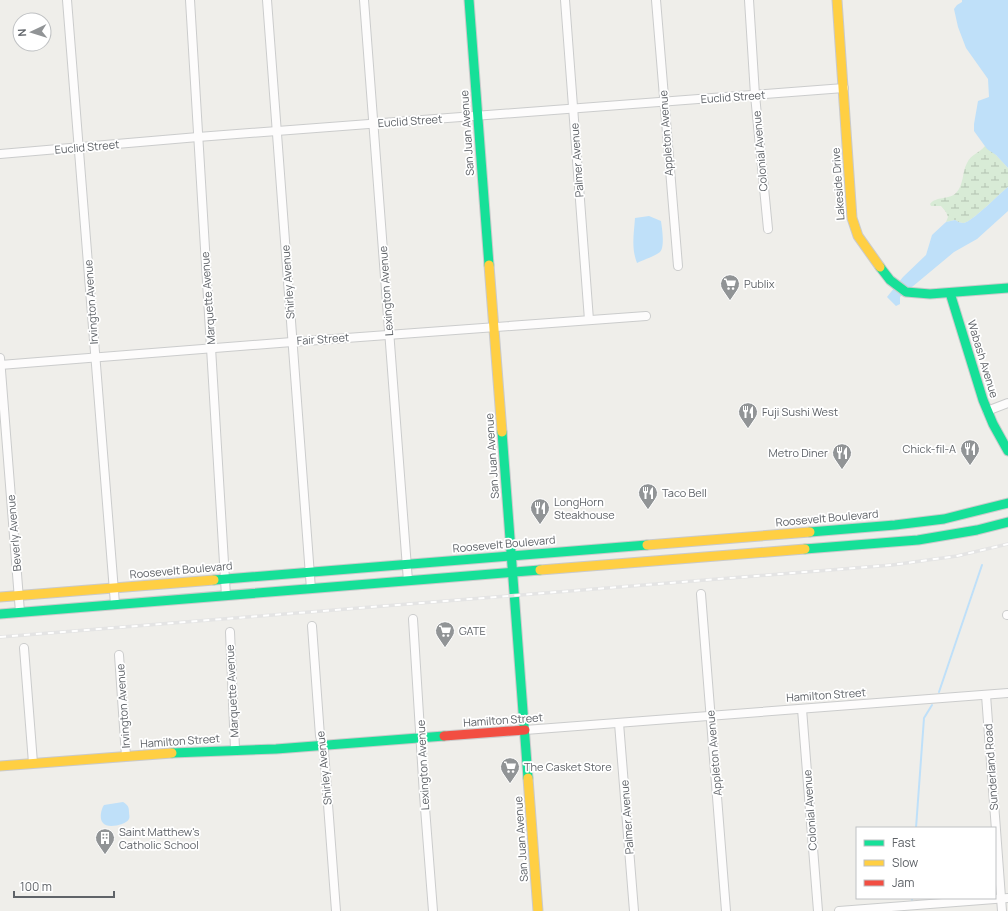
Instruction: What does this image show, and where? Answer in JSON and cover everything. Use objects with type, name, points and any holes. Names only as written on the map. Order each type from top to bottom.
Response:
[{"type":"main road","name":"San Juan Avenue","points":[[469,0],[538,911]]},
{"type":"main road","name":"Lakeside Drive","points":[[837,0],[854,226],[858,236],[880,268],[896,285],[906,292],[930,294],[1008,288]]},
{"type":"main road","name":"Wabash Avenue","points":[[950,293],[987,411],[1008,451]]},
{"type":"main road","name":"Roosevelt Boulevard","points":[[0,597],[895,525],[944,519],[1008,503]]},
{"type":"main road","points":[[0,614],[918,540],[977,530],[1008,522]]},
{"type":"main road","points":[[858,545],[887,535],[895,525],[903,533],[918,540]]},
{"type":"main road","points":[[613,565],[621,559],[632,556],[671,552],[679,548],[683,542]]},
{"type":"main road","name":"Hamilton Street","points":[[0,766],[235,749],[276,749],[322,746],[525,730]]},
{"type":"street","name":"Irvington Avenue","points":[[67,0],[115,604]]},
{"type":"street","name":"Marquette Avenue","points":[[190,0],[226,596]]},
{"type":"street","name":"Shirley Avenue","points":[[267,0],[311,589]]},
{"type":"street","name":"Lexington Avenue","points":[[364,0],[408,581]]},
{"type":"street","name":"Palmer Avenue","points":[[565,0],[589,320]]},
{"type":"street","name":"Appleton Avenue","points":[[656,0],[678,266]]},
{"type":"street","name":"Colonial Avenue","points":[[748,0],[755,95],[768,229]]},
{"type":"street","name":"Euclid Street","points":[[0,154],[198,137],[478,117],[844,88]]},
{"type":"street","name":"Fair Street","points":[[0,363],[95,358],[646,316]]},
{"type":"street","name":"Beverly Avenue","points":[[0,363],[20,612]]},
{"type":"street","points":[[987,411],[1008,403]]},
{"type":"street","name":"Appleton Avenue","points":[[701,594],[726,911]]},
{"type":"street","name":"Lexington Avenue","points":[[413,619],[433,911]]},
{"type":"street","name":"Shirley Avenue","points":[[312,626],[320,736],[336,911]]},
{"type":"street","name":"Marquette Avenue","points":[[230,632],[235,749]]},
{"type":"street","points":[[24,648],[33,763]]},
{"type":"street","name":"Irvington Avenue","points":[[119,655],[126,756]]},
{"type":"street","name":"Hamilton Street","points":[[525,730],[1008,693]]},
{"type":"street","name":"Sunderland Road","points":[[986,695],[1004,898],[1002,911]]},
{"type":"street","name":"Colonial Avenue","points":[[802,709],[818,911]]},
{"type":"street","name":"Palmer Avenue","points":[[619,723],[634,911]]},
{"type":"street","points":[[839,911],[910,908],[995,899]]},
{"type":"green space","points":[[985,146],[1008,168],[1008,187],[980,213],[968,221],[964,223],[955,220],[946,222],[948,217],[941,206],[931,206],[930,204],[936,200],[950,197],[959,190],[965,167],[969,160]]},
{"type":"water","points":[[962,0],[1008,0],[1008,168],[996,155],[987,149],[974,131],[978,101],[989,97],[988,79],[966,48],[958,27],[954,9],[962,2]]},
{"type":"water","points":[[1008,187],[1008,211],[977,239],[954,252],[900,297],[900,304],[896,306],[887,297],[903,277],[926,255],[932,235],[946,222],[955,220],[964,223],[968,221],[980,213]]},
{"type":"water","points":[[649,216],[661,221],[663,237],[662,250],[655,255],[637,263],[633,246],[635,218]]},
{"type":"water","points":[[123,802],[129,809],[129,819],[121,824],[112,826],[105,825],[101,819],[104,805]]},
{"type":"waterway","points":[[939,692],[982,565]]},
{"type":"waterway","points":[[916,827],[924,718],[932,705]]},
{"type":"railway","points":[[0,637],[892,565],[957,556],[1008,544]]},
{"type":"traffic: fast","points":[[469,0],[489,265]]},
{"type":"traffic: fast","points":[[880,267],[890,280],[906,292],[930,294],[1008,288]]},
{"type":"traffic: fast","points":[[950,293],[983,400],[993,424],[1008,451]]},
{"type":"traffic: fast","points":[[502,432],[528,778]]},
{"type":"traffic: fast","points":[[810,532],[895,525],[944,519],[1008,503]]},
{"type":"traffic: fast","points":[[805,549],[918,540],[977,530],[1008,522]]},
{"type":"traffic: fast","points":[[214,580],[647,545]]},
{"type":"traffic: fast","points":[[0,614],[540,570]]},
{"type":"traffic: fast","points":[[172,753],[276,749],[444,736]]},
{"type":"traffic: slow","points":[[837,0],[852,218],[858,236],[880,267]]},
{"type":"traffic: slow","points":[[489,265],[502,432]]},
{"type":"traffic: slow","points":[[647,545],[810,532]]},
{"type":"traffic: slow","points":[[540,570],[805,549]]},
{"type":"traffic: slow","points":[[0,597],[214,580]]},
{"type":"traffic: slow","points":[[0,766],[172,753]]},
{"type":"traffic: slow","points":[[528,778],[538,911]]},
{"type":"traffic: jam","points":[[444,736],[525,730]]},
{"type":"place","name":"Publix","points":[[730,301]]},
{"type":"place","name":"Fuji Sushi West","points":[[748,429]]},
{"type":"place","name":"Chick-fil-A","points":[[970,466]]},
{"type":"place","name":"Metro Diner","points":[[842,470]]},
{"type":"place","name":"Taco Bell","points":[[648,510]]},
{"type":"place","name":"LongHorn Steakhouse","points":[[540,525]]},
{"type":"place","name":"GATE","points":[[445,648]]},
{"type":"place","name":"The Casket Store","points":[[510,784]]},
{"type":"place","name":"Saint Matthew's Catholic School","points":[[105,855]]}]
